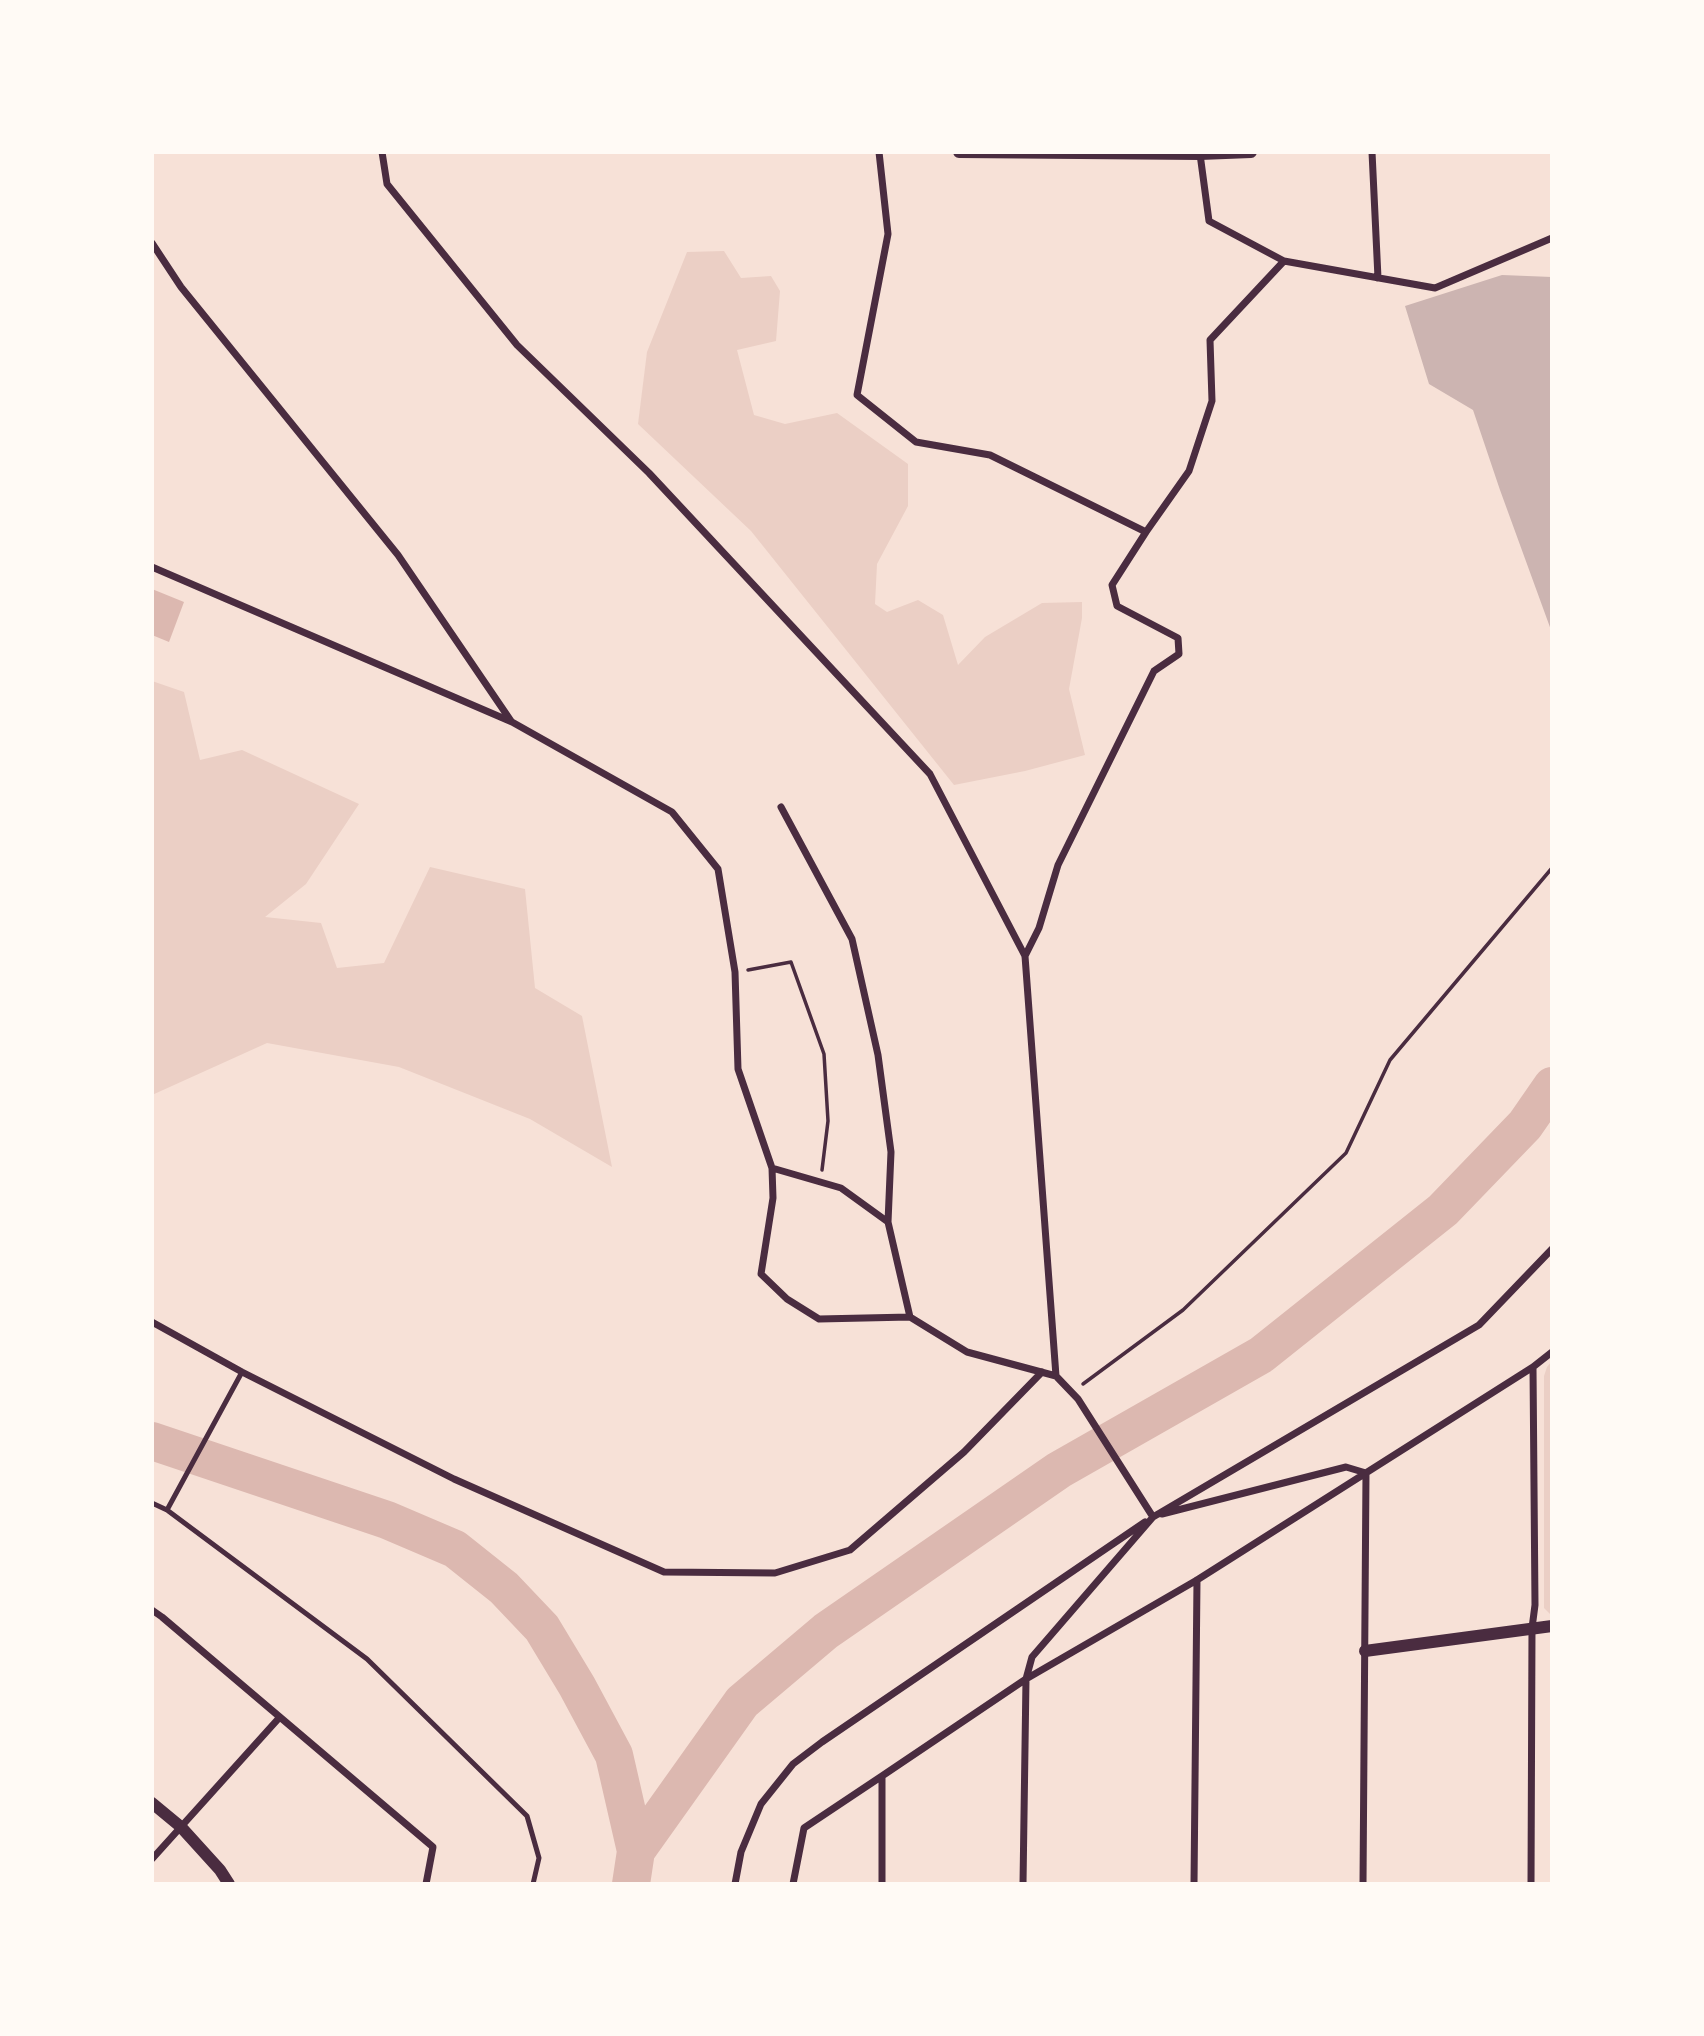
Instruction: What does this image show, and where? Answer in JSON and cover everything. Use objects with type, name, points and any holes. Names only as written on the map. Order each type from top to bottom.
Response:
[{"type":"street","points":[[382,152],[387,184],[517,345],[649,473],[930,774],[1025,956],[1056,1376]]},
{"type":"street","points":[[879,152],[888,234],[857,395],[916,442],[990,455],[1146,532]]},
{"type":"street","points":[[959,152],[1251,152]]},
{"type":"street","points":[[1372,152],[1378,278]]},
{"type":"street","points":[[1200,154],[1209,221],[1284,261],[1435,288],[1552,238]]},
{"type":"street","points":[[152,243],[181,287],[398,555],[512,722]]},
{"type":"street","points":[[1025,956],[1040,928],[1058,865],[1154,671],[1179,654],[1178,638],[1117,607],[1112,585],[1189,471],[1212,401],[1210,340],[1284,261]]},
{"type":"street","points":[[152,567],[512,722],[672,812],[718,869],[735,972],[738,1069],[772,1168],[773,1198],[761,1274],[787,1299],[819,1319],[909,1317],[967,1352],[1056,1376],[1075,1395],[1153,1517]]},
{"type":"street","points":[[781,807],[852,939],[878,1055],[891,1152],[888,1222],[909,1317]]},
{"type":"street","points":[[772,1168],[841,1188],[888,1222]]},
{"type":"street","points":[[735,1884],[741,1852],[761,1804],[793,1764],[1153,1517],[1479,1325],[1552,1249]]},
{"type":"street","points":[[152,1322],[242,1372],[454,1479],[664,1572],[775,1573],[850,1550],[964,1452],[1042,1372]]},
{"type":"street","points":[[793,1884],[804,1828],[1026,1679],[1197,1580],[1533,1367],[1552,1352]]},
{"type":"street","points":[[1531,1884],[1532,1628],[1535,1605],[1533,1367]]},
{"type":"street","points":[[1023,1884],[1026,1679],[1032,1657],[1153,1517],[1346,1467],[1366,1473]]},
{"type":"street","points":[[1363,1884],[1366,1473]]},
{"type":"street","points":[[1194,1884],[1197,1580]]},
{"type":"street","points":[[152,1610],[433,1847],[426,1884]]},
{"type":"street","points":[[1365,1651],[1552,1626]]},
{"type":"street","points":[[152,1859],[279,1718]]},
{"type":"street","points":[[882,1884],[883,1776]]},
{"type":"street","points":[[152,1803],[181,1827],[220,1870],[229,1884]]},
{"type":"lane","points":[[167,1510],[242,1372]]},
{"type":"lane","points":[[152,1503],[167,1510],[367,1659],[527,1816],[539,1858],[533,1884]]},
{"type":"path","points":[[1075,1395],[1183,1310],[1346,1153],[1390,1060],[1552,868]]},
{"type":"path","points":[[735,972],[791,962],[824,1054],[828,1121],[820,1182]]},
{"type":"shaded area","points":[[724,251],[741,278],[771,276],[780,291],[776,341],[737,350],[754,415],[785,424],[837,413],[908,464],[908,506],[877,564],[875,604],[887,612],[918,600],[943,615],[958,665],[985,637],[1042,603],[1082,602],[1082,618],[1069,689],[1085,755],[1025,771],[954,785],[751,531],[638,424],[647,352],[687,252]]},
{"type":"shaded area","points":[[152,589],[184,602],[169,642],[152,635]]},
{"type":"shaded area","points":[[152,681],[184,692],[200,760],[242,750],[359,804],[306,884],[265,917],[321,923],[337,968],[384,963],[430,867],[525,889],[535,988],[582,1016],[612,1167],[530,1119],[399,1067],[267,1043],[152,1095]]},
{"type":"shaded area","points":[[1552,1361],[1552,1616],[1544,1608],[1544,1376]]},
{"type":"building","points":[[1502,275],[1552,277],[1551,630],[1473,410],[1429,384],[1405,306]]},
{"type":"waterway","points":[[631,1884],[636,1851],[742,1702],[826,1631],[1059,1470],[1261,1355],[1443,1210],[1525,1125],[1552,1086]]},
{"type":"waterway","points":[[152,1441],[387,1520],[455,1549],[504,1588],[542,1628],[614,1755],[636,1851]]}]
